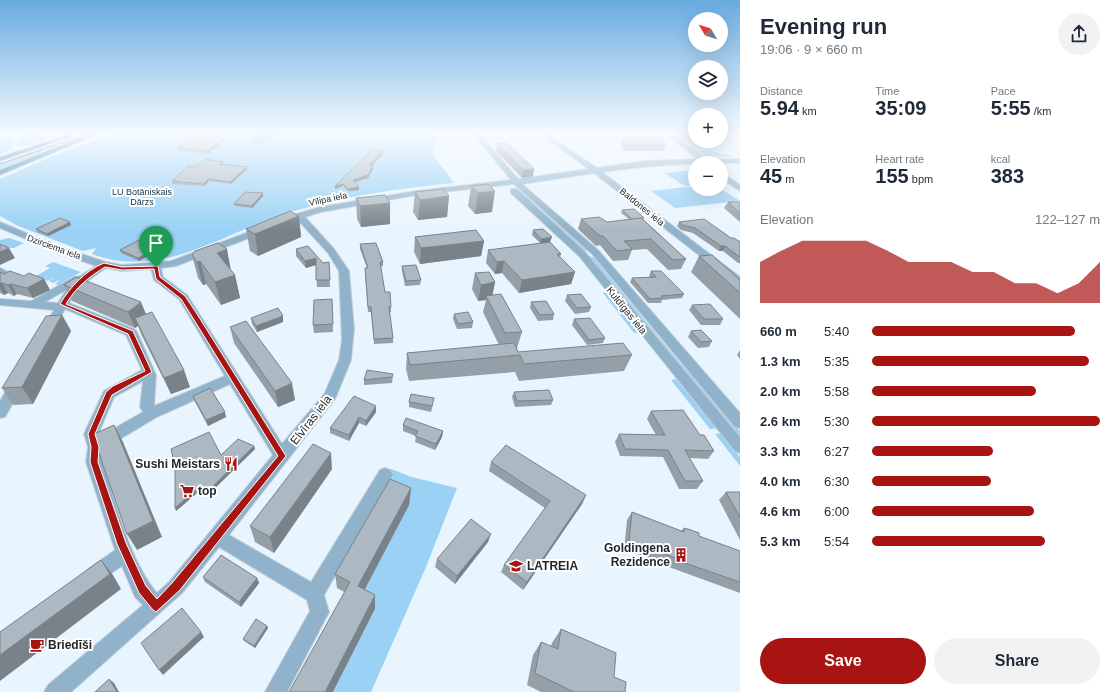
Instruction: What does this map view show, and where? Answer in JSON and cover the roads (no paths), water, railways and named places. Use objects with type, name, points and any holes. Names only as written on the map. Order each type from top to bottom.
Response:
[{"type":"main road","points":[[0,173],[17,165]]},
{"type":"street","name":"Kuldīgas iela","points":[[502,165],[516,182],[595,252],[740,423]]},
{"type":"street","name":"Baldones iela","points":[[588,165],[740,282]]},
{"type":"street","name":"Vīlipa iela","points":[[156,267],[173,264],[195,257],[275,225],[320,210],[416,193],[566,176],[595,170],[634,165]]},
{"type":"street","points":[[728,179],[738,186]]},
{"type":"street","name":"Kuldīgas iela","points":[[516,182],[511,188],[582,254],[740,447]]},
{"type":"street","name":"Elvīras iela","points":[[54,692],[156,606],[176,587],[330,396],[345,363],[349,347],[344,271],[320,238],[299,216]]},
{"type":"street","points":[[0,234],[4,227]]},
{"type":"street","name":"Dzirciema iela","points":[[4,227],[104,265],[122,268],[156,267]]},
{"type":"street","points":[[582,254],[595,252]]},
{"type":"street","points":[[32,305],[70,283],[85,277],[104,265]]},
{"type":"street","points":[[156,267],[158,278],[183,298],[234,377],[282,456]]},
{"type":"street","points":[[44,337],[70,292],[85,277]]},
{"type":"street","points":[[0,302],[62,306],[130,332],[150,375],[147,407],[152,413]]},
{"type":"street","points":[[149,372],[116,388],[109,394],[92,434],[95,447],[94,462],[125,554],[142,590],[156,606]]},
{"type":"street","points":[[0,413],[22,375]]},
{"type":"street","points":[[95,447],[152,413],[234,377]]},
{"type":"street","points":[[314,594],[385,475]]},
{"type":"street","points":[[217,536],[314,594],[320,612],[276,692]]},
{"type":"street","points":[[79,587],[125,554]]},
{"type":"place","name":"Sushi Meistars","points":[[231,464]]},
{"type":"place","name":"top","points":[[187,491]]},
{"type":"place","name":"Goldingena Rezidence","points":[[681,555]]},
{"type":"place","name":"LATREIA","points":[[516,566]]},
{"type":"place","name":"Briedīši","points":[[37,645]]},
{"type":"park label","name":"LU Botāniskais Dārzs","points":[[142,198]]}]
